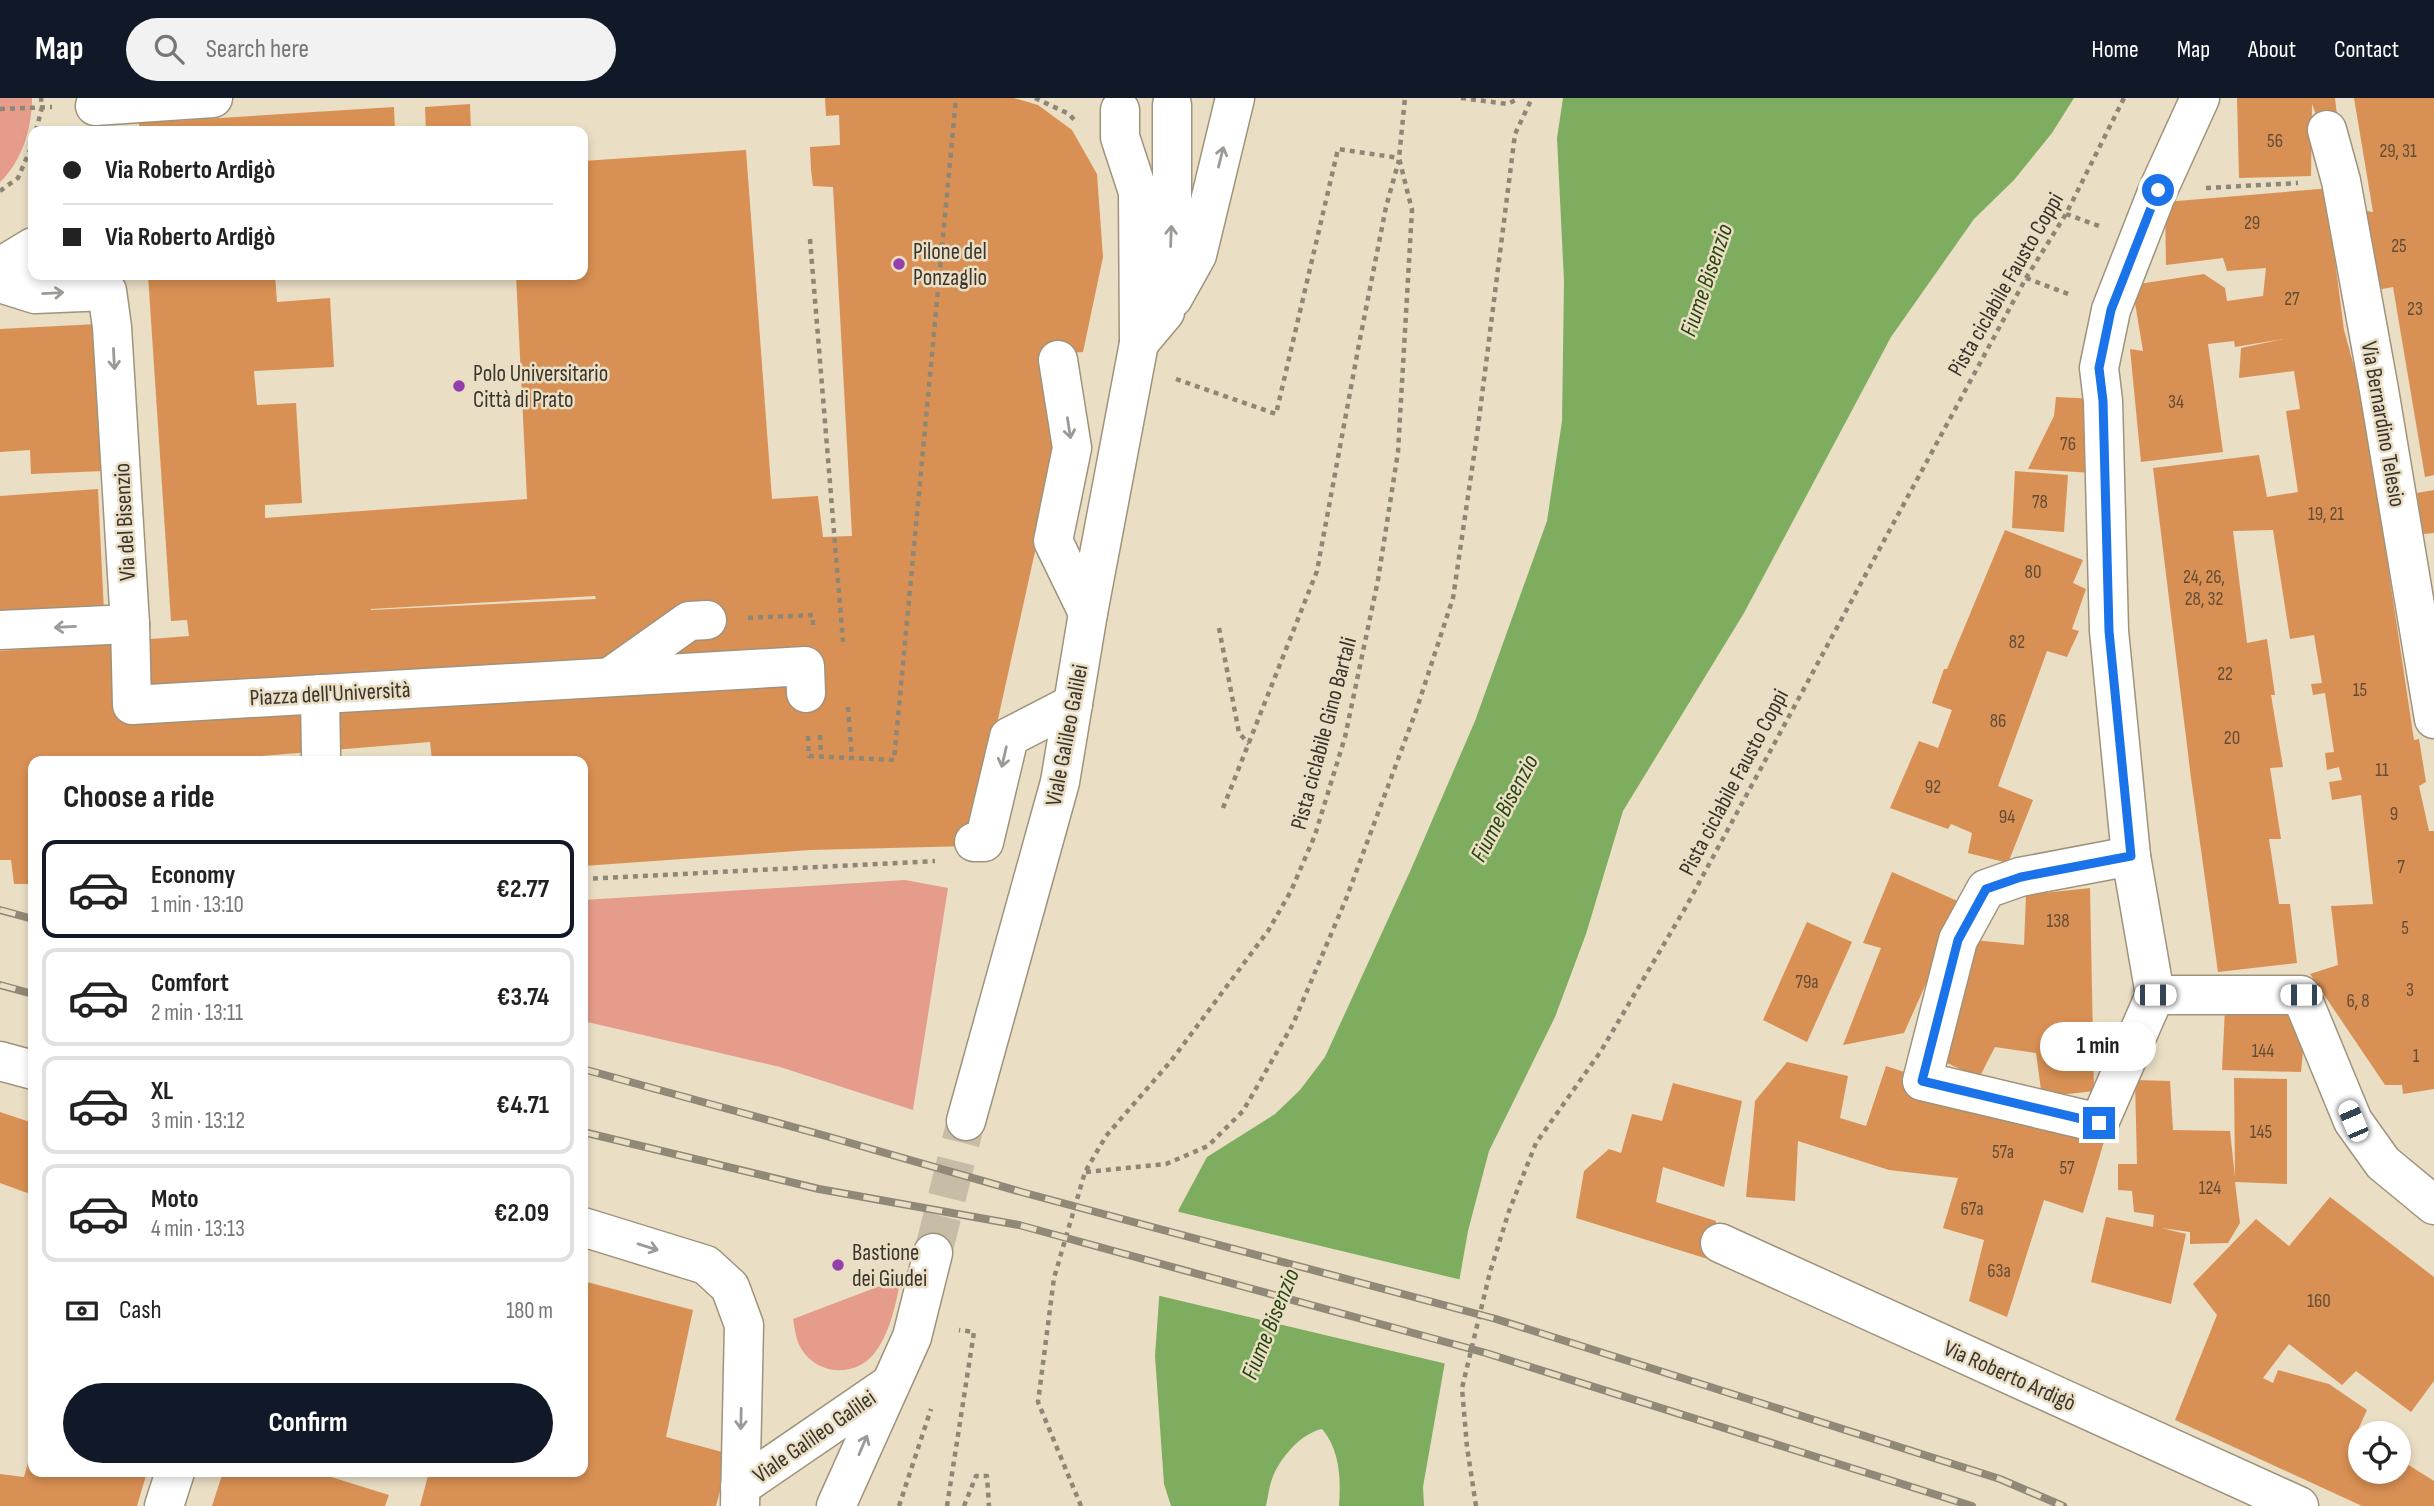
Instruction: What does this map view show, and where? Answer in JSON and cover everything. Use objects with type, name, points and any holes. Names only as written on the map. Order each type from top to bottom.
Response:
[{"type":"street","points":[[93,108],[213,98]]},
{"type":"street","points":[[1137,354],[1165,312],[1197,255],[1235,98]]},
{"type":"street","points":[[2131,856],[2021,877],[1986,889],[1958,940],[1922,1081],[2099,1123],[2155,995],[2131,856],[2109,631],[2103,401],[2099,368],[2111,310],[2158,190],[2200,98]]},
{"type":"street","points":[[1111,104],[1156,111],[1177,102],[1172,239],[1165,312]]},
{"type":"street","name":"Viale Galileo Galilei","points":[[966,1121],[1060,782],[1088,613],[1137,354],[1138,192],[1111,104]]},
{"type":"street","name":"Via Bernardino Telesio","points":[[2328,130],[2341,181],[2379,390],[2434,719]]},
{"type":"street","points":[[0,268],[28,250]]},
{"type":"street","name":"Via del Bisenzio","points":[[0,284],[35,294],[107,291],[113,327],[130,624]]},
{"type":"street","points":[[1058,360],[1072,448],[1053,541],[1088,613]]},
{"type":"street","points":[[610,677],[689,621],[708,620]]},
{"type":"street","points":[[0,630],[130,624]]},
{"type":"street","name":"Piazza dell'Università","points":[[130,624],[132,705],[805,666],[806,693]]},
{"type":"street","points":[[320,694],[321,755]]},
{"type":"street","points":[[979,842],[1009,737],[1073,704]]},
{"type":"street","points":[[2155,995],[2301,995],[2353,1121],[2383,1163],[2434,1205]]},
{"type":"street","points":[[0,1061],[28,1069]]},
{"type":"street","points":[[588,1229],[706,1265],[730,1287],[744,1325],[740,1497]]},
{"type":"street","name":"Via Roberto Ardigò","points":[[1720,1243],[2299,1506]]},
{"type":"street","name":"Viale Galileo Galilei","points":[[836,1506],[912,1337],[933,1253]]},
{"type":"street","name":"Viale Galileo Galilei","points":[[740,1497],[889,1385]]},
{"type":"street","points":[[164,1506],[173,1477]]},
{"type":"path","points":[[37,126],[42,107],[41,98]]},
{"type":"path","points":[[808,731],[809,756],[894,760],[956,98]]},
{"type":"path","name":"Pista ciclabile Gino Bartali","points":[[1081,1506],[1038,1402],[1054,1278],[1085,1172],[1107,1136],[1171,1061],[1268,931],[1291,891],[1315,835],[1345,737],[1363,659],[1398,452],[1412,210],[1399,158],[1405,98]]},
{"type":"path","points":[[1461,98],[1508,104],[1519,98]]},
{"type":"path","points":[[1085,1172],[1166,1164],[1208,1146],[1242,1111],[1293,1024],[1346,899],[1416,711],[1453,598],[1478,435],[1515,134],[1532,98]]},
{"type":"path","name":"Pista ciclabile Fausto Coppi","points":[[1476,1506],[1464,1428],[1462,1388],[1490,1272],[1509,1211],[1536,1143],[1601,1051],[1687,905],[2019,290],[2066,214],[2124,98]]},
{"type":"path","points":[[0,110],[93,108]]},
{"type":"path","points":[[1137,354],[1276,414],[1338,149],[1399,158],[1386,207],[1317,571],[1223,808]]},
{"type":"path","points":[[0,191],[18,178],[28,155]]},
{"type":"path","points":[[2158,190],[2341,181]]},
{"type":"path","points":[[810,239],[843,650]]},
{"type":"path","points":[[1219,628],[1238,733],[1249,744]]},
{"type":"path","points":[[848,705],[852,760]]},
{"type":"path","points":[[820,730],[821,755]]},
{"type":"path","points":[[821,755],[852,760],[880,760]]},
{"type":"path","points":[[588,879],[946,861],[978,868],[979,842]]},
{"type":"path","points":[[947,1506],[974,1332],[958,1329],[954,1342]]},
{"type":"path","points":[[899,1506],[933,1405]]},
{"type":"path","points":[[964,1506],[976,1476],[987,1476],[989,1506]]},
{"type":"shaded area","points":[[0,98],[32,98],[30,121],[20,154],[0,182]]},
{"type":"shaded area","points":[[905,880],[948,888],[913,1110],[780,1067],[588,1022],[588,900]]},
{"type":"shaded area","points":[[901,1278],[888,1328],[879,1347],[865,1362],[846,1370],[836,1370],[817,1364],[802,1350],[793,1319]]},
{"type":"water","name":"Fiume Bisenzio","points":[[1563,98],[2074,98],[2052,133],[2014,180],[1974,219],[1891,337],[1744,613],[1623,811],[1586,934],[1555,1017],[1489,1151],[1468,1231],[1423,1487],[1424,1506],[1339,1506],[1340,1486],[1336,1455],[1322,1429],[1306,1436],[1285,1455],[1272,1479],[1266,1506],[1171,1506],[1164,1484],[1155,1356],[1160,1285],[1179,1209],[1207,1157],[1275,1114],[1300,1090],[1325,1057],[1475,721],[1547,521],[1562,421],[1564,281],[1557,138]]},
{"type":"pier","points":[[1175,1211],[1462,1280],[1447,1364],[1156,1295]]},
{"type":"building","points":[[825,98],[1014,98],[1038,105],[1072,130],[1097,174],[1103,257],[1083,352],[1047,355],[1055,461],[970,846],[810,850],[588,866],[588,756],[431,756],[430,742],[261,756],[28,756],[28,884],[14,884],[11,860],[0,860],[0,651],[189,636],[187,620],[171,621],[148,280],[275,280],[277,302],[330,298],[334,367],[254,371],[257,405],[296,403],[302,503],[265,505],[265,518],[527,499],[516,280],[588,280],[588,161],[746,150],[772,499],[818,496],[823,537],[852,536],[833,187],[813,186],[810,147],[840,145],[839,115],[826,116]],"holes":[[[595,596],[596,599],[371,610]]]},
{"type":"building","points":[[2237,98],[2335,98],[2338,124],[2321,127],[2312,104],[2311,176],[2239,178]]},
{"type":"building","points":[[2354,98],[2434,98],[2434,475],[2425,477],[2393,287],[2371,291],[2360,210],[2373,212]]},
{"type":"building","points":[[470,104],[471,126],[426,126],[425,107]]},
{"type":"building","points":[[394,107],[395,126],[139,126],[139,123]]},
{"type":"building","points":[[2332,188],[2342,243],[2333,245],[2344,330],[2363,399],[2414,740],[2419,739],[2426,782],[2419,786],[2429,831],[2434,831],[2434,1089],[2403,1094],[2402,1085],[2385,1085],[2310,974],[2338,965],[2331,906],[2373,904],[2361,795],[2332,800],[2329,782],[2342,780],[2339,767],[2327,770],[2325,753],[2334,752],[2325,693],[2313,695],[2311,684],[2322,683],[2314,635],[2290,639],[2273,530],[2233,531],[2247,643],[2267,639],[2275,695],[2271,695],[2283,767],[2270,768],[2281,839],[2269,839],[2279,904],[2290,904],[2297,963],[2218,972],[2153,468],[2259,455],[2267,497],[2298,492],[2286,411],[2300,409],[2294,371],[2239,378],[2241,348],[2283,339],[2235,347],[2234,341],[2208,344],[2223,452],[2141,462],[2130,349],[2143,351],[2132,285],[2204,274],[2225,288],[2227,301],[2263,296],[2266,268],[2227,271],[2223,258],[2166,265],[2165,202]]},
{"type":"building","points":[[97,324],[104,471],[31,474],[30,450],[0,452],[0,329]]},
{"type":"building","points":[[2056,397],[2098,399],[2093,473],[2028,469],[2054,416]]},
{"type":"building","points":[[2015,471],[2068,475],[2064,532],[2012,528]]},
{"type":"building","points":[[98,489],[104,612],[0,618],[0,496]]},
{"type":"building","points":[[2434,490],[2434,533],[2423,534],[2417,493]]},
{"type":"building","points":[[2005,530],[2083,560],[2073,583],[2086,589],[2072,629],[2079,631],[2067,657],[2047,651],[1998,786],[2033,800],[2008,863],[1968,853],[1972,833],[1951,824],[1948,829],[1890,808],[1919,741],[1938,748],[1952,710],[1932,703],[1944,669],[1947,669]]},
{"type":"building","points":[[1892,872],[1962,903],[1904,1033],[1843,1045],[1881,948],[1863,943]]},
{"type":"building","points":[[2090,888],[2094,1091],[2042,1097],[2036,1053],[1995,1047],[1979,1078],[1943,1061],[1974,940],[2024,945],[2026,895]]},
{"type":"building","points":[[1807,922],[1852,942],[1807,1042],[1763,1020]]},
{"type":"building","points":[[2225,1008],[2293,1008],[2305,1029],[2301,1072],[2222,1070]]},
{"type":"building","points":[[1787,1062],[1848,1076],[1840,1118],[1866,1126],[1886,1066],[2105,1138],[2083,1213],[2044,1200],[2007,1317],[1969,1301],[1984,1240],[1943,1228],[1958,1178],[1889,1170],[1798,1141],[1795,1201],[1746,1197],[1755,1101]]},
{"type":"building","points":[[2234,1078],[2287,1079],[2287,1184],[2235,1182],[2240,1223],[2228,1243],[2190,1244],[2190,1232],[2161,1228],[2186,1234],[2171,1304],[2091,1282],[2106,1217],[2153,1227],[2154,1215],[2134,1212],[2132,1191],[2118,1190],[2118,1164],[2137,1164],[2135,1080],[2170,1081],[2173,1130],[2230,1131],[2235,1177]]},
{"type":"building","points":[[1673,1083],[1742,1101],[1724,1187],[1663,1167],[1656,1202],[1716,1221],[1711,1260],[1576,1218],[1584,1171],[1609,1149],[1621,1153],[1632,1114],[1662,1121]]},
{"type":"building","points":[[0,1112],[28,1121],[28,1193],[0,1183]]},
{"type":"building","points":[[2330,1197],[2434,1277],[2434,1381],[2411,1412],[2356,1371],[2342,1385],[2289,1344],[2263,1378],[2273,1383],[2278,1370],[2329,1384],[2367,1410],[2362,1421],[2348,1421],[2348,1484],[2411,1484],[2411,1467],[2434,1481],[2434,1506],[2362,1506],[2175,1420],[2217,1315],[2193,1284],[2256,1219],[2289,1246]]},
{"type":"building","points":[[588,1282],[693,1310],[666,1437],[730,1454],[716,1506],[420,1506],[428,1477],[588,1477]]},
{"type":"building","points":[[28,1462],[28,1477],[146,1477],[137,1506],[0,1506],[0,1474],[24,1477]]},
{"type":"building","points":[[221,1477],[331,1477],[389,1495],[385,1506],[212,1506]]},
{"type":"tunnel","points":[[933,1253],[966,1121]]},
{"type":"railway","points":[[0,910],[28,918]]},
{"type":"railway","points":[[0,985],[28,993]]},
{"type":"railway","points":[[588,1070],[1025,1193],[1496,1319],[2000,1479],[2063,1506]]},
{"type":"railway","points":[[588,1133],[819,1189],[1019,1225],[1486,1353],[1972,1506]]},
{"type":"place","name":"Pilone del Ponzaglio","points":[[899,264]]},
{"type":"place","name":"Polo Universitario Città di Prato","points":[[459,386]]},
{"type":"place","name":"Bastione dei Giudei","points":[[838,1265]]},
{"type":"route","points":[[2099,1123],[1922,1081],[1958,940],[1986,889],[2021,877],[2131,856],[2109,631],[2103,401],[2099,368],[2111,310],[2158,190]]}]
